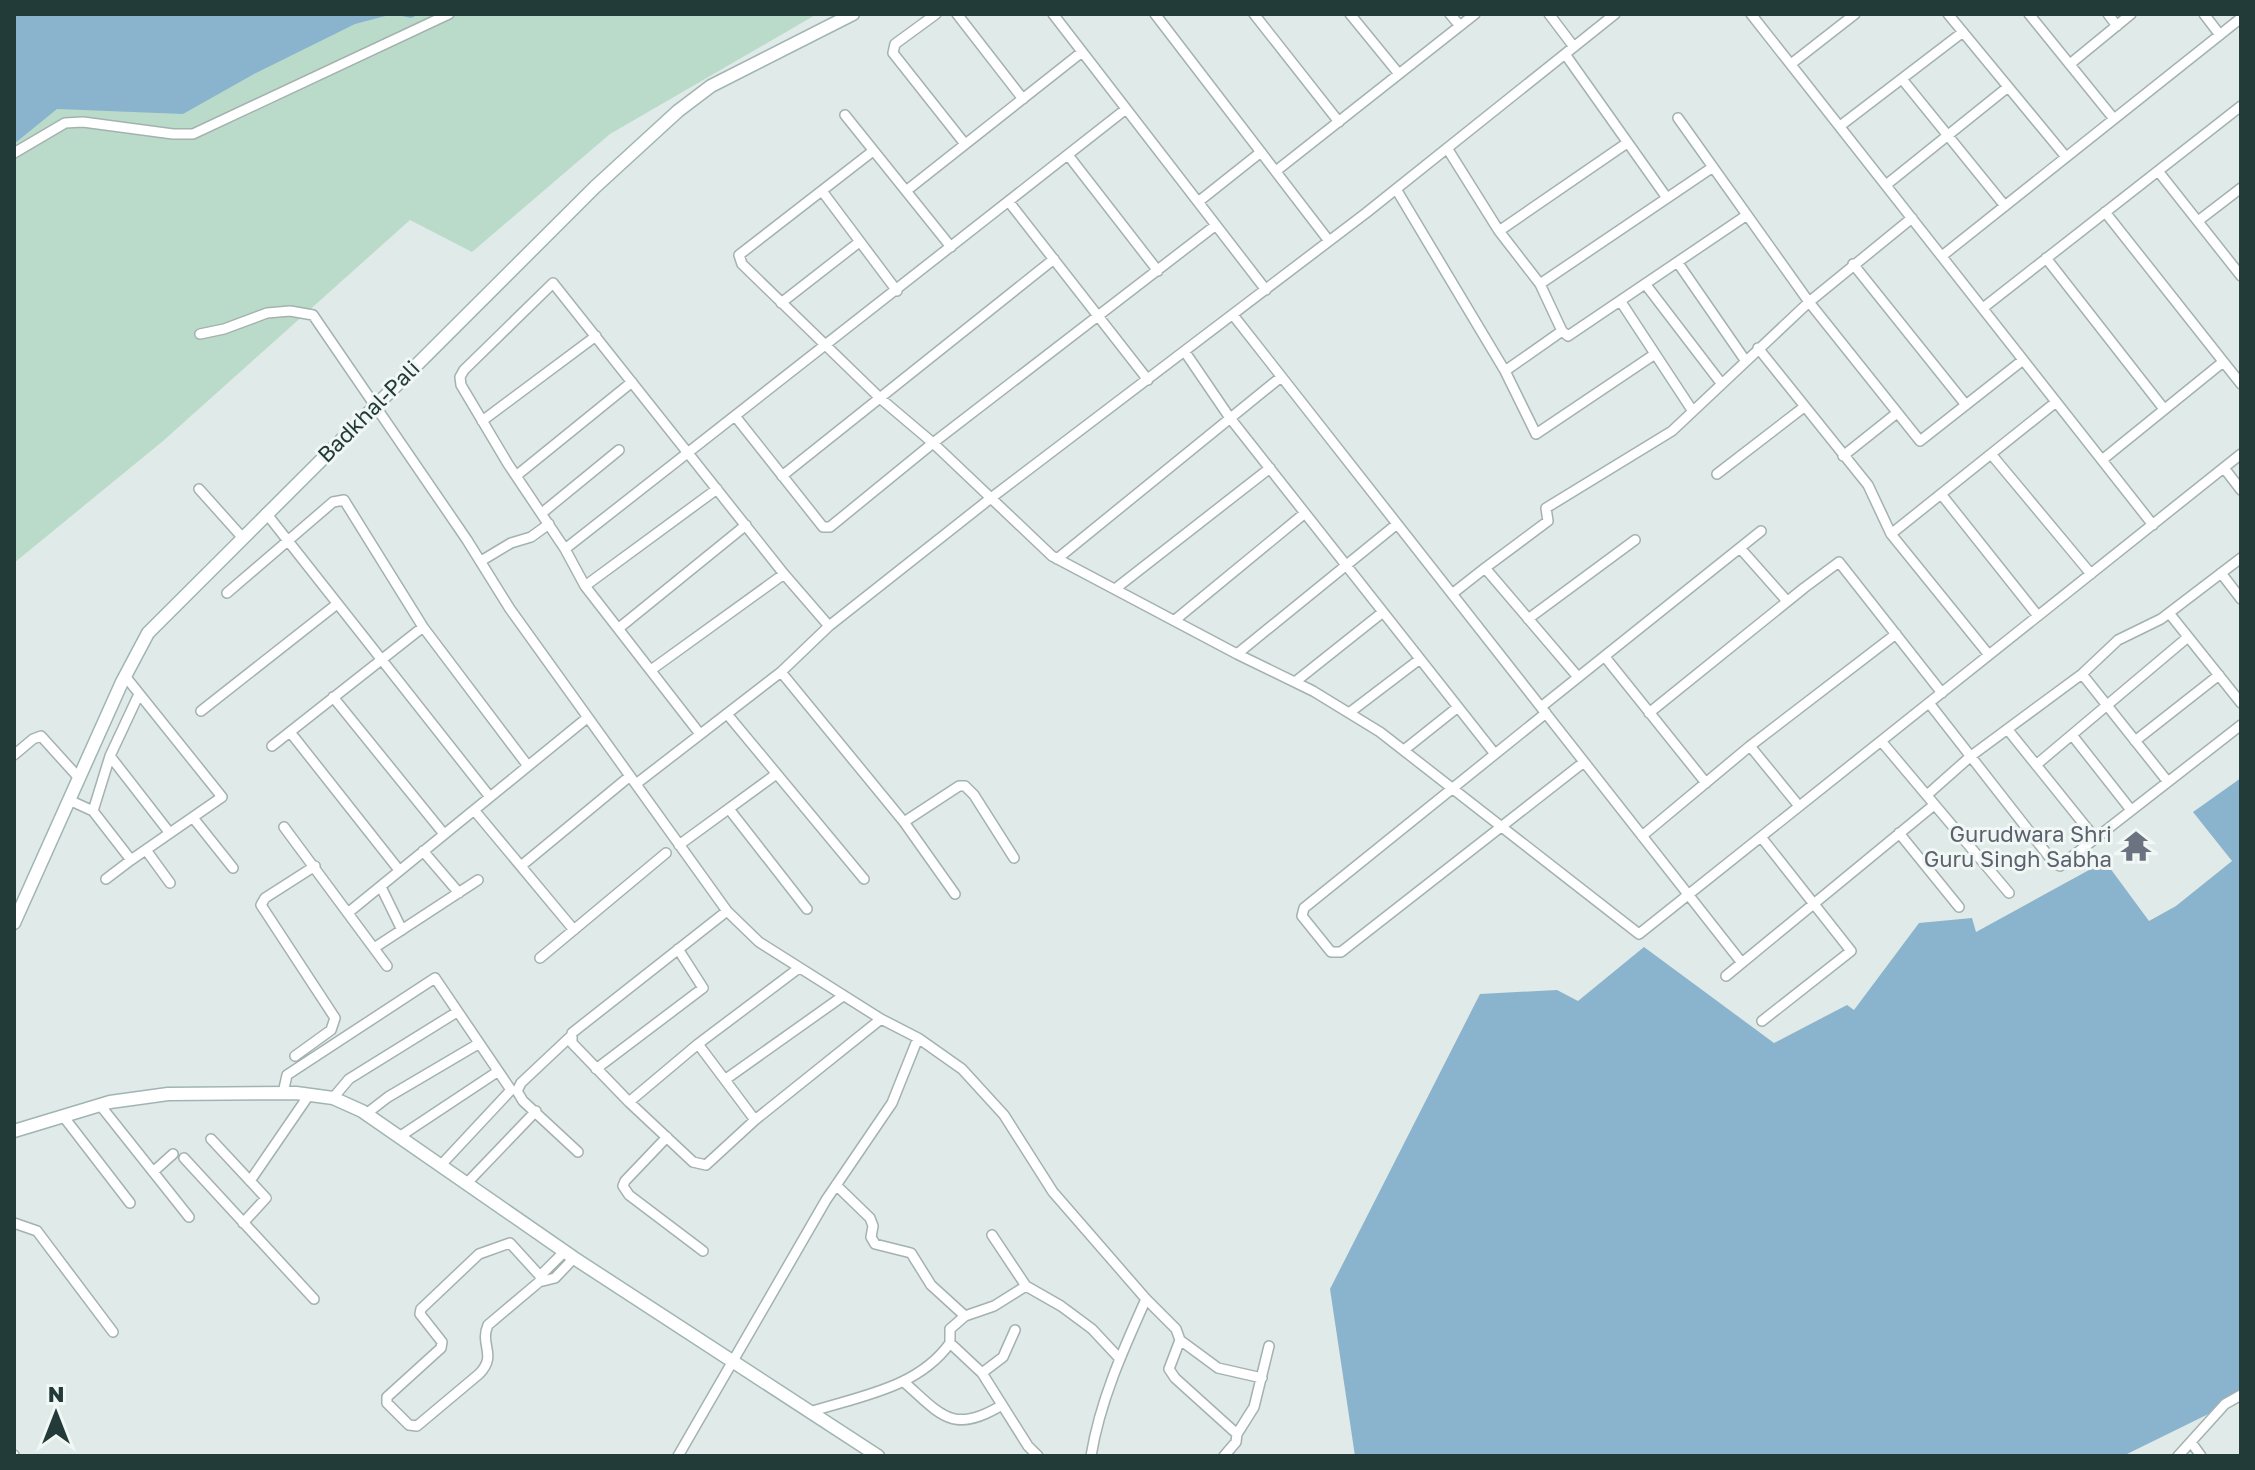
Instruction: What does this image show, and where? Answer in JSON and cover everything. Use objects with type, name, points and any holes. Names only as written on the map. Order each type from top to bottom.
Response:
[{"type":"street","points":[[14,153],[65,123],[83,122],[193,134],[449,14]]},
{"type":"street","name":"Badkhal-Pali","points":[[14,923],[125,676],[148,633],[595,187],[678,111],[711,86],[853,14]]},
{"type":"street","points":[[936,14],[895,44],[893,53],[965,144]]},
{"type":"street","points":[[957,14],[1023,99]]},
{"type":"street","points":[[1053,14],[1266,290]]},
{"type":"street","points":[[1155,14],[1329,241]]},
{"type":"street","points":[[1254,14],[1339,122]]},
{"type":"street","points":[[1350,14],[1399,74]]},
{"type":"street","points":[[1450,14],[1460,26]]},
{"type":"street","points":[[1276,171],[1475,14]]},
{"type":"street","points":[[1549,14],[1574,47]]},
{"type":"street","points":[[521,866],[781,672],[829,626],[991,498],[1266,290],[1615,14]]},
{"type":"street","points":[[1751,14],[2153,525]]},
{"type":"street","points":[[1791,64],[1855,14]]},
{"type":"street","points":[[1948,14],[2066,157]]},
{"type":"street","points":[[2029,14],[2114,119]]},
{"type":"street","points":[[2108,14],[2117,26]]},
{"type":"street","points":[[2070,64],[2131,14]]},
{"type":"street","points":[[2204,14],[2220,35]]},
{"type":"street","points":[[1942,256],[2241,18]]},
{"type":"street","points":[[1840,126],[1963,32]]},
{"type":"street","points":[[906,191],[1082,52]]},
{"type":"street","points":[[1565,54],[1667,198]]},
{"type":"street","points":[[1902,79],[2005,206]]},
{"type":"street","points":[[1886,185],[2008,87]]},
{"type":"street","points":[[1983,308],[2241,106]]},
{"type":"street","points":[[565,549],[1126,109]]},
{"type":"street","points":[[845,115],[951,247]]},
{"type":"street","points":[[1678,118],[1809,302],[1920,441],[2023,360]]},
{"type":"street","points":[[1499,231],[1627,143]]},
{"type":"street","points":[[1447,148],[1499,231],[1540,284],[1562,331],[1568,336],[1747,215]]},
{"type":"street","points":[[873,151],[739,255],[742,264],[881,399],[933,443],[1057,559],[1349,713],[1404,750],[1639,934],[2241,454]]},
{"type":"street","points":[[1198,202],[1261,152]]},
{"type":"street","points":[[1068,155],[1158,271]]},
{"type":"street","points":[[1540,284],[1713,167]]},
{"type":"street","points":[[2158,171],[2241,276]]},
{"type":"street","points":[[2198,221],[2241,188]]},
{"type":"street","points":[[1396,189],[1505,371],[1536,434],[1655,354]]},
{"type":"street","points":[[822,191],[897,291]]},
{"type":"street","points":[[1009,202],[1148,380]]},
{"type":"street","points":[[2105,212],[2241,384]]},
{"type":"street","points":[[1452,594],[1548,521],[1546,508],[1672,431],[1809,302],[1912,218]]},
{"type":"street","points":[[735,416],[823,527],[830,527],[933,443],[1216,225]]},
{"type":"street","points":[[781,303],[858,243]]},
{"type":"street","points":[[2046,258],[2164,409]]},
{"type":"street","points":[[782,476],[1054,259]]},
{"type":"street","points":[[1678,263],[1745,360]]},
{"type":"street","points":[[1853,264],[1966,405]]},
{"type":"street","points":[[700,734],[585,586],[565,549],[461,385],[460,377],[464,370],[553,283],[784,574],[829,626]]},
{"type":"street","points":[[1646,285],[1721,383]]},
{"type":"street","points":[[1621,302],[1692,410]]},
{"type":"street","points":[[200,334],[224,329],[267,313],[290,311],[313,315],[481,561],[510,609],[727,911],[759,942],[881,1019],[918,1038],[962,1069],[1004,1115],[1053,1192],[1176,1329],[1180,1340],[1218,1368],[1262,1378]]},
{"type":"street","points":[[1233,315],[1742,963]]},
{"type":"street","points":[[1505,371],[1562,331]]},
{"type":"street","points":[[482,421],[596,336]]},
{"type":"street","points":[[1758,348],[1868,485],[1891,534],[1989,655]]},
{"type":"street","points":[[1185,352],[1230,418],[1495,754]]},
{"type":"street","points":[[2102,460],[2223,362]]},
{"type":"street","points":[[1057,559],[1281,377]]},
{"type":"street","points":[[516,476],[632,382]]},
{"type":"street","points":[[1891,534],[2056,402]]},
{"type":"street","points":[[1717,474],[1804,407]]},
{"type":"street","points":[[1843,456],[1897,413]]},
{"type":"street","points":[[542,513],[619,450]]},
{"type":"street","points":[[1991,454],[2091,574]]},
{"type":"street","points":[[1115,589],[1270,468]]},
{"type":"street","points":[[2224,468],[2241,490]]},
{"type":"street","points":[[199,489],[242,537]]},
{"type":"street","points":[[585,586],[717,489]]},
{"type":"street","points":[[1941,494],[2038,616]]},
{"type":"street","points":[[227,593],[333,502],[344,500],[423,627],[528,766]]},
{"type":"street","points":[[266,513],[490,797]]},
{"type":"street","points":[[1175,620],[1305,513]]},
{"type":"street","points":[[481,561],[511,543],[531,537],[549,524]]},
{"type":"street","points":[[1237,654],[1397,524]]},
{"type":"street","points":[[619,628],[746,525]]},
{"type":"street","points":[[1584,762],[1341,952],[1331,952],[1302,916],[1304,908],[1495,754],[1578,677],[1761,531]]},
{"type":"street","points":[[1528,619],[1635,540]]},
{"type":"street","points":[[1740,548],[1787,601]]},
{"type":"street","points":[[1927,795],[1971,756],[2082,674],[2118,640],[2169,613],[2241,558]]},
{"type":"street","points":[[1649,713],[1839,562],[1942,693]]},
{"type":"street","points":[[1485,568],[1578,677]]},
{"type":"street","points":[[2221,573],[2241,599]]},
{"type":"street","points":[[651,670],[784,574]]},
{"type":"street","points":[[201,711],[337,604]]},
{"type":"street","points":[[1295,682],[1383,612]]},
{"type":"street","points":[[2169,613],[2241,703]]},
{"type":"street","points":[[272,746],[423,627]]},
{"type":"street","points":[[1642,836],[1750,746],[1896,634]]},
{"type":"street","points":[[2036,765],[2188,637]]},
{"type":"street","points":[[1605,657],[1706,783]]},
{"type":"street","points":[[1349,713],[1420,659]]},
{"type":"street","points":[[781,672],[904,822],[955,894]]},
{"type":"street","points":[[2082,674],[2168,782]]},
{"type":"street","points":[[2135,741],[2219,675]]},
{"type":"street","points":[[106,879],[169,832],[220,800],[222,794],[125,676]]},
{"type":"street","points":[[93,811],[110,756],[139,694]]},
{"type":"street","points":[[333,697],[444,834]]},
{"type":"street","points":[[1929,703],[2057,865],[2063,864],[2241,725]]},
{"type":"street","points":[[1404,750],[1458,707]]},
{"type":"street","points":[[727,714],[864,879]]},
{"type":"street","points":[[349,912],[587,718]]},
{"type":"street","points":[[2008,730],[2095,838]]},
{"type":"street","points":[[290,732],[399,870]]},
{"type":"street","points":[[2072,735],[2131,810]]},
{"type":"street","points":[[14,755],[41,736],[79,778]]},
{"type":"street","points":[[1881,741],[2009,893]]},
{"type":"street","points":[[1750,746],[1799,806]]},
{"type":"street","points":[[110,756],[169,832]]},
{"type":"street","points":[[679,845],[775,775]]},
{"type":"street","points":[[904,822],[959,786],[965,786],[1014,858]]},
{"type":"street","points":[[69,800],[93,811],[131,860]]},
{"type":"street","points":[[1726,976],[1934,805]]},
{"type":"street","points":[[729,809],[807,909]]},
{"type":"street","points":[[474,810],[574,930]]},
{"type":"street","points":[[194,819],[233,868]]},
{"type":"street","points":[[284,827],[387,966]]},
{"type":"street","points":[[1899,833],[1959,907]]},
{"type":"street","points":[[1761,837],[1851,951],[1762,1021]]},
{"type":"street","points":[[146,850],[170,883]]},
{"type":"street","points":[[423,851],[459,893]]},
{"type":"street","points":[[540,958],[666,853]]},
{"type":"street","points":[[295,1056],[331,1030],[335,1018],[261,905],[265,898],[315,866]]},
{"type":"street","points":[[374,948],[478,880]]},
{"type":"street","points":[[381,887],[402,930]]},
{"type":"street","points":[[578,1152],[523,1101],[517,1091],[521,1083],[571,1036],[727,911]]},
{"type":"street","points":[[596,1069],[703,988],[678,949]]},
{"type":"street","points":[[629,1102],[698,1044],[799,968]]},
{"type":"street","points":[[283,1093],[287,1075],[435,978],[511,1090],[441,1165]]},
{"type":"street","points":[[726,1079],[843,996]]},
{"type":"street","points":[[333,1098],[349,1079],[457,1012]]},
{"type":"street","points":[[571,1036],[572,1043],[629,1102],[693,1162],[706,1165],[755,1120],[881,1019]]},
{"type":"street","points":[[678,1456],[836,1185],[892,1103],[918,1038]]},
{"type":"street","points":[[366,1114],[388,1097],[478,1044]]},
{"type":"street","points":[[698,1044],[755,1120]]},
{"type":"street","points":[[399,1137],[497,1072]]},
{"type":"street","points":[[14,1131],[100,1105],[168,1094],[283,1093],[333,1098],[366,1114],[733,1364],[878,1456]]},
{"type":"street","points":[[250,1181],[309,1095]]},
{"type":"street","points":[[100,1105],[189,1217]]},
{"type":"street","points":[[467,1183],[536,1111]]},
{"type":"street","points":[[63,1116],[130,1203]]},
{"type":"street","points":[[667,1137],[623,1186],[629,1195],[703,1251]]},
{"type":"street","points":[[211,1139],[266,1198],[243,1223]]},
{"type":"street","points":[[153,1172],[173,1154]]},
{"type":"street","points":[[184,1158],[314,1299]]},
{"type":"street","points":[[836,1185],[870,1218],[873,1226],[871,1237],[875,1244],[911,1253],[931,1285],[965,1316]]},
{"type":"street","points":[[14,1223],[37,1231],[113,1332]]},
{"type":"street","points":[[992,1235],[1026,1286],[1092,1329],[1120,1359]]},
{"type":"street","points":[[540,1279],[510,1243],[479,1254],[421,1309],[420,1314],[442,1342],[441,1348],[387,1397],[387,1403],[409,1425],[417,1426],[486,1366],[489,1356],[485,1331],[488,1325],[540,1279],[555,1278],[570,1254]]},
{"type":"street","points":[[810,1412],[904,1382],[925,1369],[950,1343],[950,1329],[965,1316],[994,1306],[1026,1286]]},
{"type":"street","points":[[1091,1456],[1096,1424],[1146,1299]]},
{"type":"street","points":[[982,1373],[1003,1357],[1015,1330]]},
{"type":"street","points":[[1180,1340],[1170,1364],[1170,1373],[1237,1434]]},
{"type":"street","points":[[950,1343],[982,1373],[1038,1456]]},
{"type":"street","points":[[1224,1456],[1236,1442],[1237,1434],[1254,1407],[1269,1346]]},
{"type":"street","points":[[904,1382],[936,1410],[953,1419],[981,1418],[1002,1405]]},
{"type":"street","points":[[2178,1456],[2225,1404],[2241,1395]]},
{"type":"street","points":[[2191,1442],[2201,1456]]},
{"type":"green space","points":[[14,14],[817,14],[610,134],[472,252],[410,220],[163,441],[14,563]]},
{"type":"water","points":[[14,14],[393,14],[355,24],[254,74],[183,114],[57,109],[14,144]]},
{"type":"water","points":[[393,14],[420,14],[411,18]]},
{"type":"water","points":[[2241,778],[2241,1398],[2123,1456],[1355,1456],[1330,1289],[1480,994],[1557,990],[1578,1001],[1644,947],[1774,1043],[1847,1005],[1854,1010],[1919,923],[1972,918],[1976,932],[2089,870],[2107,864],[2149,921],[2176,906],[2232,861],[2193,812]]},
{"type":"place","name":"Gurudwara Shri Guru Singh Sabha","points":[[2136,846]]}]
